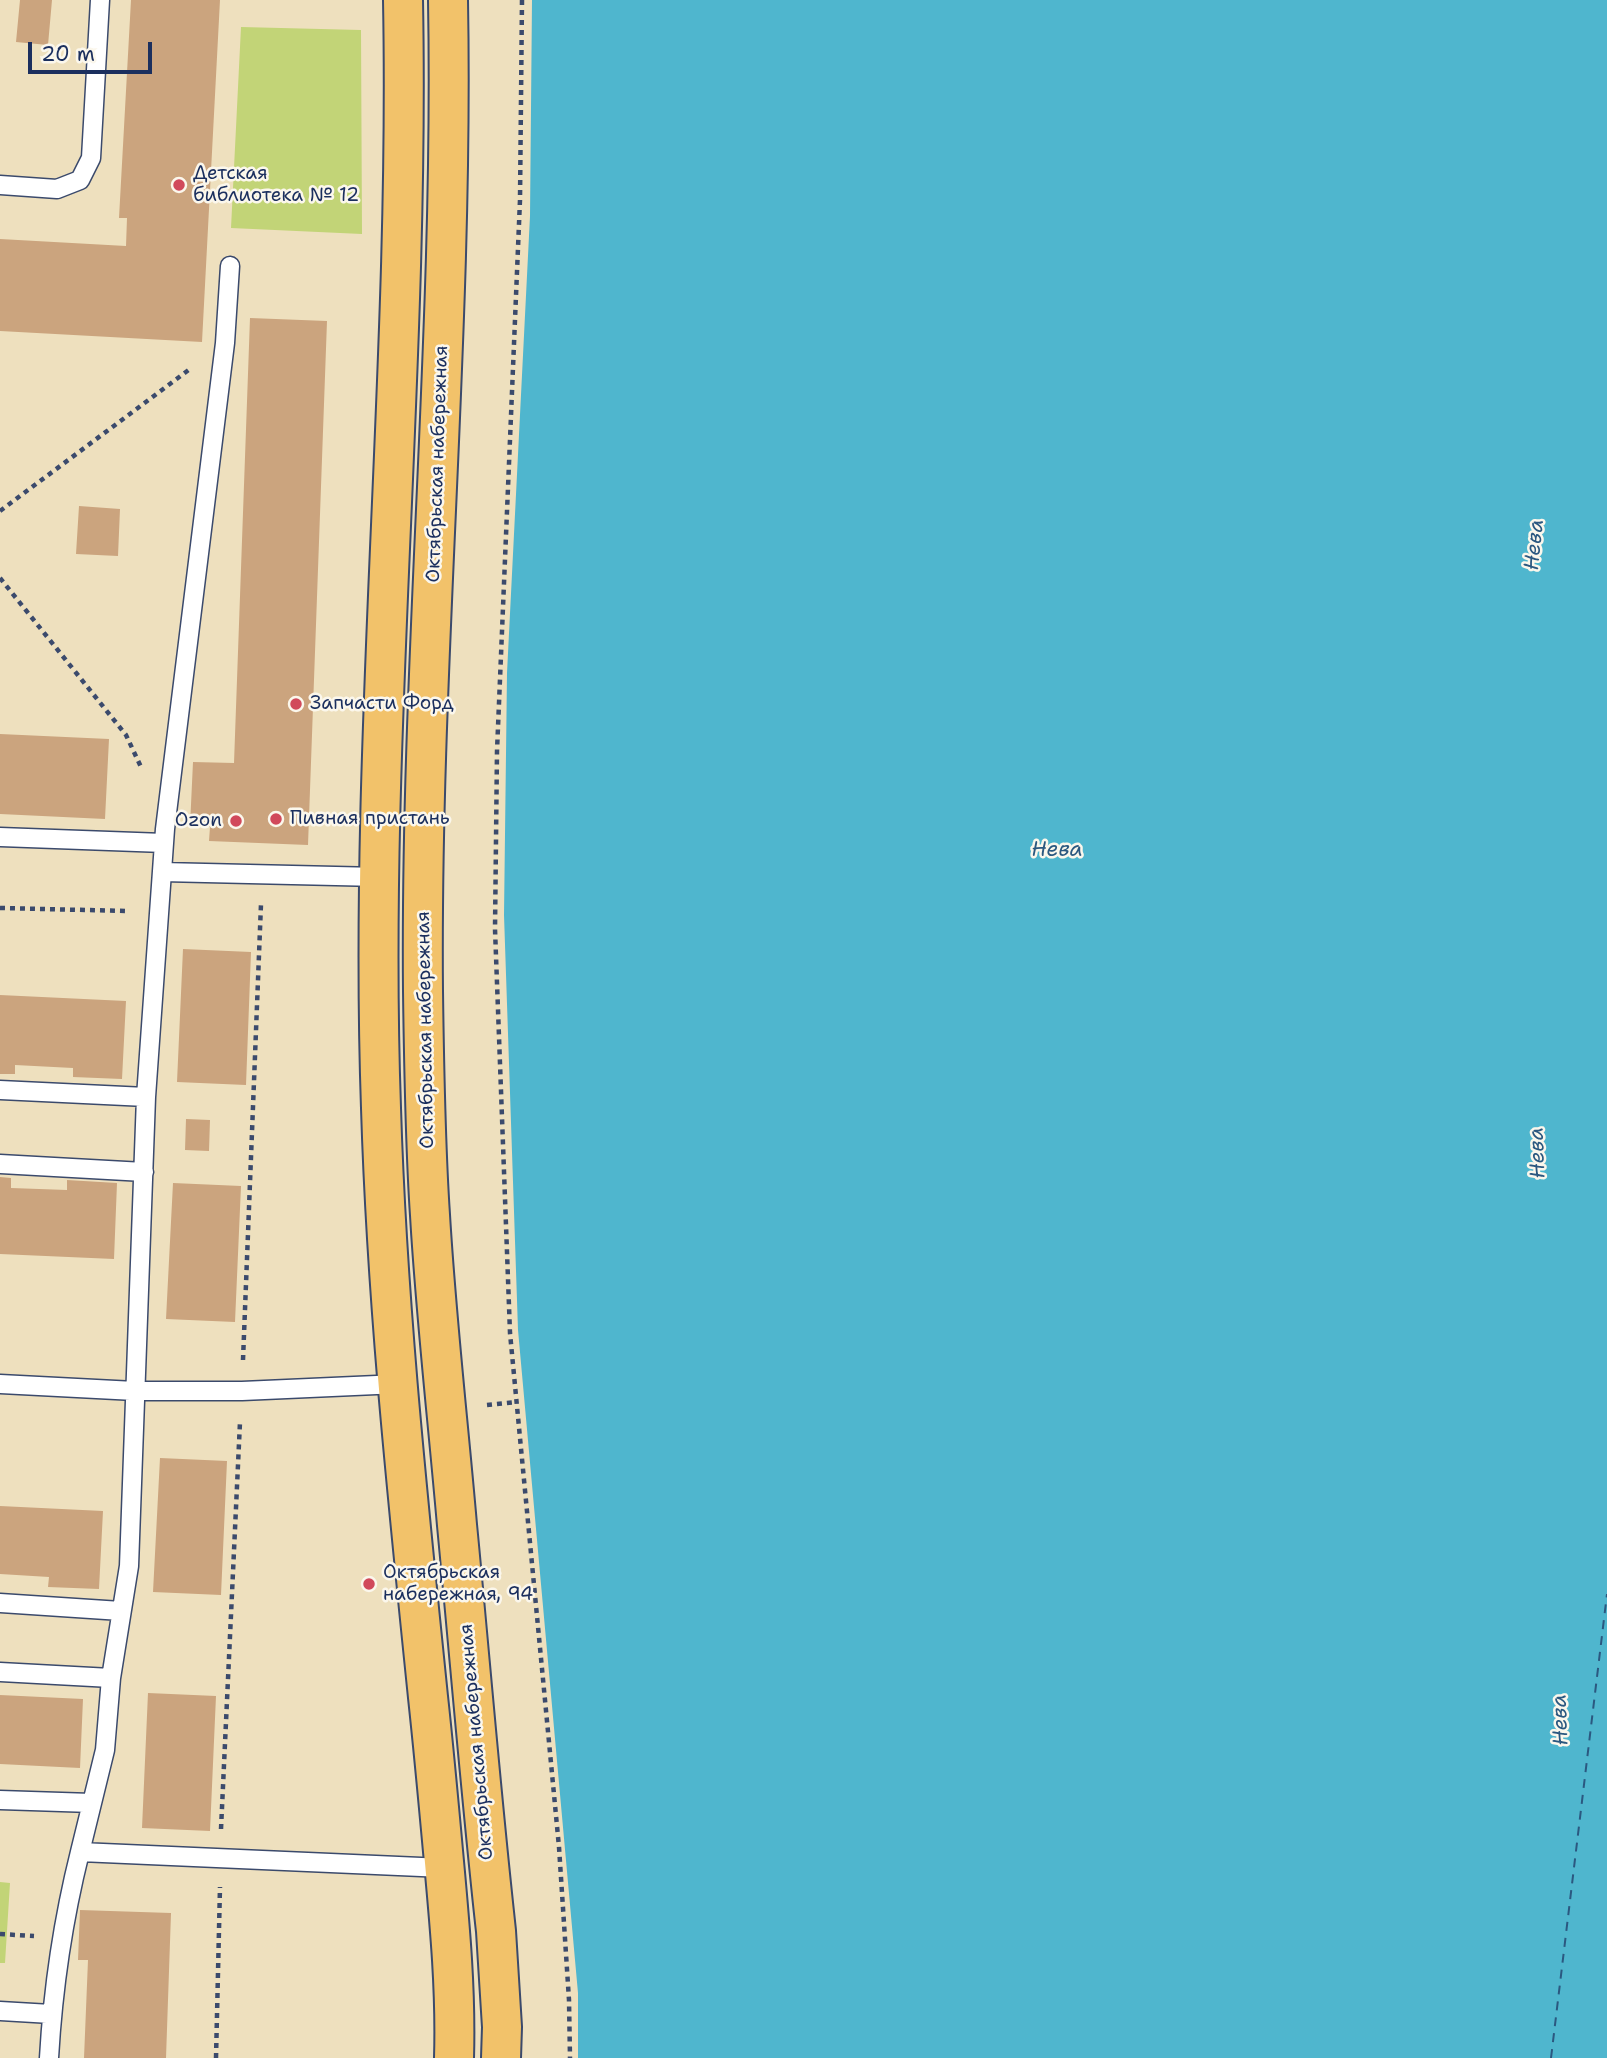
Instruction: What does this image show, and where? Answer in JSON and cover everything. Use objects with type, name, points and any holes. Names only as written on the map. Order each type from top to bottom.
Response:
[{"type":"main road","points":[[403,0],[405,96],[401,286],[383,681],[377,994],[385,1216],[450,1933],[455,2020],[454,2058]]},
{"type":"main road","name":"Октябрьская набережная","points":[[447,0],[449,84],[445,282],[428,679],[423,987],[425,1102],[429,1210],[439,1345],[496,1931],[502,2026],[501,2058]]},
{"type":"lane","points":[[0,185],[57,189],[80,180],[91,158],[100,0]]},
{"type":"lane","points":[[50,2058],[51,2014],[66,1907],[105,1750],[111,1678],[129,1566],[146,1097],[164,843],[225,343],[230,266]]},
{"type":"lane","points":[[0,837],[164,843]]},
{"type":"lane","points":[[162,872],[379,877]]},
{"type":"lane","points":[[0,1090],[146,1097]]},
{"type":"lane","points":[[0,1164],[144,1172]]},
{"type":"lane","points":[[0,1384],[135,1391],[242,1391],[399,1384]]},
{"type":"lane","points":[[0,1603],[121,1611]]},
{"type":"lane","points":[[0,1672],[111,1678]]},
{"type":"lane","points":[[0,1800],[92,1803]]},
{"type":"lane","points":[[80,1852],[444,1868]]},
{"type":"lane","points":[[0,2011],[51,2014]]},
{"type":"path","points":[[522,0],[520,200],[497,737],[495,929],[510,1333],[559,1847],[570,2058]]},
{"type":"path","points":[[0,511],[225,343]]},
{"type":"path","points":[[0,578],[126,735],[141,768]]},
{"type":"path","points":[[216,2058],[220,1858],[262,875]]},
{"type":"path","points":[[0,908],[159,912]]},
{"type":"path","points":[[476,1406],[516,1402]]},
{"type":"path","points":[[0,1934],[7,1934]]},
{"type":"green space","points":[[241,27],[361,30],[362,234],[231,228]]},
{"type":"green space","points":[[0,1882],[10,1883],[5,1963],[0,1963]]},
{"type":"water","name":"Нева","points":[[532,0],[1607,0],[1607,2058],[578,2058],[578,1993],[518,1330],[504,915],[507,673],[530,216]]},
{"type":"building","points":[[20,0],[52,0],[48,45],[16,42]]},
{"type":"building","points":[[131,0],[220,0],[202,342],[0,331],[0,239],[126,246],[127,218],[119,218]]},
{"type":"building","points":[[250,318],[327,321],[308,845],[209,841],[210,827],[190,826],[193,762],[234,763]]},
{"type":"building","points":[[79,506],[120,509],[118,556],[76,554]]},
{"type":"building","points":[[0,734],[109,739],[105,819],[0,814]]},
{"type":"building","points":[[183,949],[251,952],[246,1085],[177,1082]]},
{"type":"building","points":[[0,995],[126,1001],[122,1079],[73,1077],[73,1068],[15,1065],[15,1074],[0,1074]]},
{"type":"building","points":[[186,1119],[210,1120],[209,1151],[185,1150]]},
{"type":"building","points":[[0,1177],[11,1178],[11,1188],[67,1190],[67,1180],[117,1183],[114,1259],[0,1254]]},
{"type":"building","points":[[173,1183],[241,1186],[235,1322],[166,1319]]},
{"type":"building","points":[[160,1458],[227,1461],[221,1595],[153,1592]]},
{"type":"building","points":[[0,1506],[103,1511],[99,1589],[48,1587],[49,1577],[0,1574]]},
{"type":"building","points":[[148,1693],[216,1696],[210,1831],[142,1828]]},
{"type":"building","points":[[0,1695],[83,1699],[80,1768],[0,1764]]},
{"type":"building","points":[[80,1910],[171,1913],[166,2058],[84,2058],[88,1960],[78,1960]]},
{"type":"ferry route","points":[[1551,2058],[1607,1594]]},
{"type":"place","name":"Детская библиотека № 12","points":[[179,185]]},
{"type":"place","name":"Запчасти Форд","points":[[296,704]]},
{"type":"place","name":"Пивная пристань","points":[[276,819]]},
{"type":"place","name":"Ozon","points":[[236,821]]},
{"type":"place","name":"Октябрьская набережная, 94","points":[[369,1584]]}]
